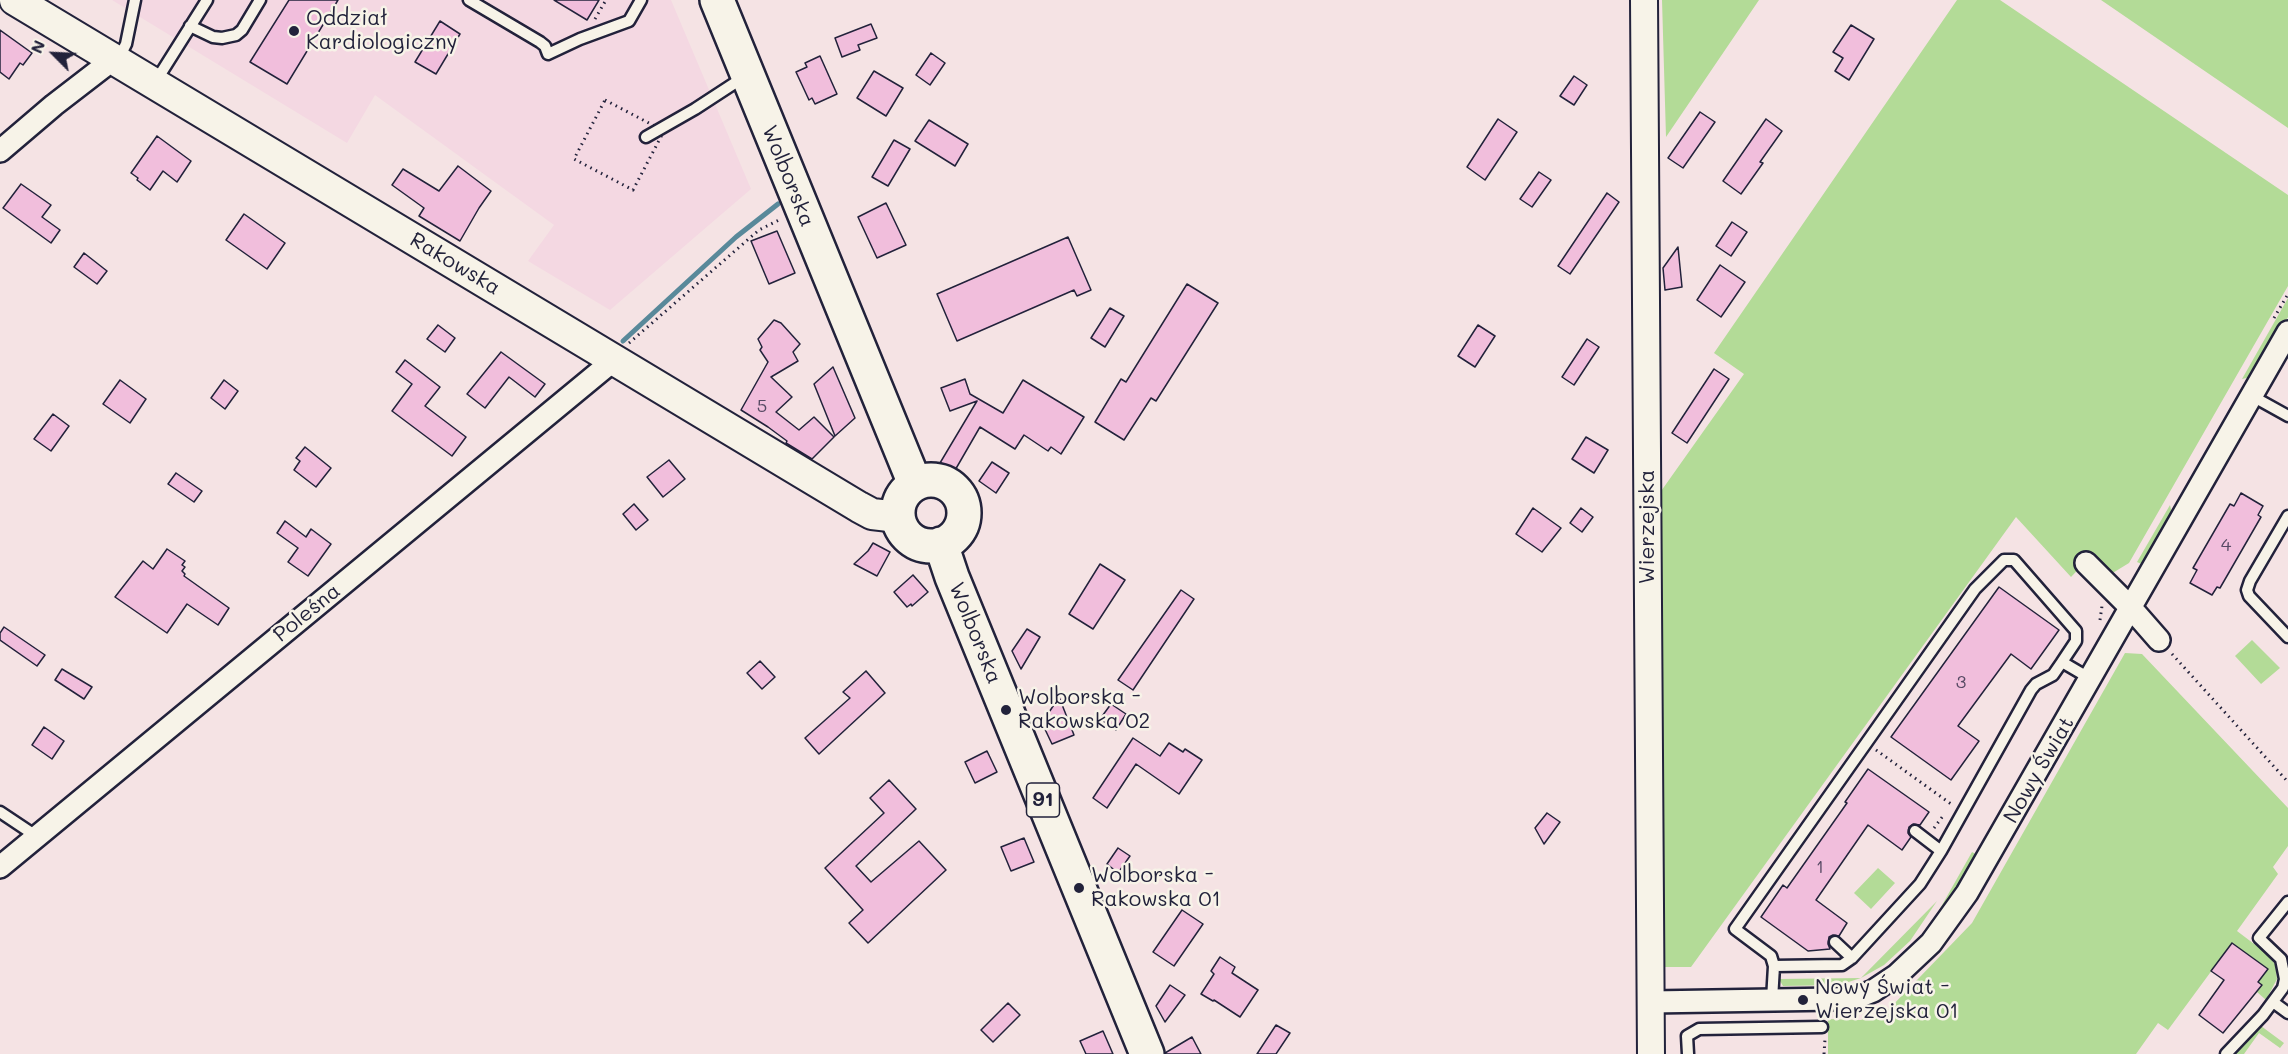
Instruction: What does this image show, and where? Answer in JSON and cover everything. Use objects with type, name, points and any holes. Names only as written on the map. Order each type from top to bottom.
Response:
[{"type":"main road","name":"Rakowska","points":[[15,0],[872,514],[898,517]]},
{"type":"main road","name":"Wolborska","points":[[717,0],[915,484]]},
{"type":"main road","points":[[933,480],[942,482],[950,486],[962,501],[964,519],[961,527],[949,541],[941,544],[922,544],[906,534],[898,517],[900,502],[915,484],[933,480]]},
{"type":"main road","name":"Wolborska","points":[[941,544],[952,577],[1147,1054]]},
{"type":"street","name":"Wierzejska","points":[[1644,0],[1651,1054]]},
{"type":"street","points":[[0,151],[113,59]]},
{"type":"street","name":"Nowy Świat","points":[[1651,1002],[1858,997],[1873,991],[1897,975],[1931,943],[1967,893],[2288,332]]},
{"type":"street","name":"Poleśna","points":[[0,867],[614,360]]},
{"type":"street","points":[[2086,563],[2132,608],[2159,640]]},
{"type":"lane","points":[[155,84],[207,0]]},
{"type":"lane","points":[[190,26],[213,37],[236,35],[242,30],[260,0]]},
{"type":"lane","points":[[469,0],[540,42],[548,54],[579,39],[629,21],[641,0]]},
{"type":"lane","points":[[113,59],[126,44],[132,1]]},
{"type":"lane","points":[[646,137],[747,75]]},
{"type":"lane","points":[[2252,396],[2288,416]]},
{"type":"lane","points":[[2288,516],[2248,584],[2247,590],[2288,637]]},
{"type":"lane","points":[[1772,1000],[1774,966],[1771,956],[1735,929],[1975,589],[2004,560],[2014,560],[2076,631],[2076,641],[2053,675],[2036,684],[2031,690],[1920,884],[1852,958],[1834,967],[1774,966]]},
{"type":"lane","points":[[2062,662],[2091,679]]},
{"type":"lane","points":[[0,812],[36,836]]},
{"type":"lane","points":[[1915,831],[1941,850]]},
{"type":"lane","points":[[2226,1054],[2283,988],[2285,979],[2283,964],[2279,956],[2259,938],[2288,902]]},
{"type":"lane","points":[[1835,942],[1852,958]]},
{"type":"lane","points":[[2273,1002],[2288,1013]]},
{"type":"lane","points":[[1688,1054],[1688,1036],[1699,1029],[1822,1027]]},
{"type":"path","points":[[605,100],[660,129],[664,131],[633,190],[574,159],[605,100]]},
{"type":"path","points":[[614,360],[629,343],[759,230],[801,209]]},
{"type":"path","points":[[2159,640],[2288,782]]},
{"type":"path","points":[[1867,742],[1951,804],[1926,839]]},
{"type":"shaded area","points":[[112,0],[671,0],[751,189],[610,310],[528,261],[554,225],[375,95],[347,143]]},
{"type":"green space","points":[[1662,0],[1759,0],[1666,137]]},
{"type":"green space","points":[[1957,0],[2000,0],[2288,195],[2288,286],[2129,563],[2111,574],[2094,553],[2071,577],[2016,517],[1691,967],[1665,967],[1659,494],[1744,374],[1714,353]]},
{"type":"green space","points":[[2101,0],[2288,0],[2288,128]]},
{"type":"green space","points":[[2288,298],[2288,317],[2255,376],[2242,379]]},
{"type":"green space","points":[[2170,505],[2173,518],[2146,566],[2137,562]]},
{"type":"green space","points":[[2252,640],[2280,668],[2261,684],[2235,656]]},
{"type":"green space","points":[[2125,653],[2142,654],[2288,808],[2288,846],[2273,867],[2278,874],[2237,931],[2266,953],[2275,964],[2277,979],[2266,1000],[2257,992],[2261,985],[2258,982],[2267,969],[2232,943],[2168,1030],[2158,1023],[2136,1054],[1828,1054],[1828,1019],[1861,1020],[1889,1009],[1972,923]]},
{"type":"green space","points":[[1972,852],[1979,856],[1945,912],[1915,945],[1937,914]]},
{"type":"green space","points":[[1878,868],[1895,883],[1871,909],[1854,893]]},
{"type":"green space","points":[[1937,901],[1910,941],[1884,965],[1861,978]]},
{"type":"green space","points":[[1861,978],[1839,985],[1783,986],[1779,979]]},
{"type":"green space","points":[[2261,1026],[2284,1043],[2280,1048],[2259,1033],[2244,1054],[2233,1054]]},
{"type":"building","name":"Oddział Kardiologiczny","points":[[289,0],[338,0],[287,84],[250,62]]},
{"type":"building","points":[[554,0],[599,0],[587,20]]},
{"type":"building","points":[[440,21],[460,34],[436,74],[415,62]]},
{"type":"building","points":[[871,24],[877,38],[858,45],[860,50],[842,57],[835,38]]},
{"type":"building","points":[[1851,25],[1874,39],[1849,80],[1835,71],[1843,58],[1833,52]]},
{"type":"building","points":[[0,30],[32,53],[23,65],[20,63],[9,79],[0,72]]},
{"type":"building","points":[[931,53],[945,63],[930,85],[916,75]]},
{"type":"building","points":[[820,56],[837,94],[815,104],[812,98],[809,100],[796,72],[807,67],[805,63]]},
{"type":"building","points":[[874,71],[903,88],[886,116],[857,98]]},
{"type":"building","points":[[1574,76],[1587,85],[1574,105],[1560,96]]},
{"type":"building","points":[[1700,112],[1715,122],[1683,168],[1668,158]]},
{"type":"building","points":[[1498,119],[1517,132],[1485,180],[1467,167]]},
{"type":"building","points":[[1766,119],[1782,131],[1741,194],[1723,181]]},
{"type":"building","points":[[929,120],[968,144],[955,166],[915,141]]},
{"type":"building","points":[[157,136],[191,161],[177,182],[163,171],[150,190],[131,173]]},
{"type":"building","points":[[894,140],[910,149],[888,186],[872,177]]},
{"type":"building","points":[[458,166],[491,191],[460,241],[419,216],[424,208],[392,185],[403,169],[439,191]]},
{"type":"building","points":[[1539,172],[1551,180],[1532,207],[1520,199]]},
{"type":"building","points":[[21,184],[51,205],[42,217],[60,230],[51,243],[3,208]]},
{"type":"building","points":[[1607,193],[1619,202],[1570,274],[1558,266]]},
{"type":"building","points":[[886,203],[906,245],[877,258],[858,217]]},
{"type":"building","points":[[244,214],[285,243],[267,269],[226,240]]},
{"type":"building","points":[[1732,222],[1747,232],[1731,256],[1716,246]]},
{"type":"building","points":[[777,231],[795,273],[769,284],[751,241]]},
{"type":"building","points":[[1068,237],[1091,290],[1077,296],[1074,290],[957,341],[937,294]]},
{"type":"building","points":[[1678,247],[1682,287],[1665,290],[1663,268]]},
{"type":"building","points":[[84,253],[107,271],[97,284],[74,267]]},
{"type":"building","points":[[1720,265],[1745,282],[1721,317],[1697,300]]},
{"type":"building","points":[[1187,284],[1218,303],[1156,401],[1151,398],[1124,440],[1095,422],[1121,379],[1126,382]]},
{"type":"building","points":[[1110,308],[1124,316],[1105,347],[1091,338]]},
{"type":"building","points":[[774,320],[781,323],[800,344],[793,352],[798,361],[771,377],[792,397],[776,412],[799,430],[814,417],[834,437],[812,459],[741,410],[768,362],[760,350],[762,347],[758,339]]},
{"type":"building","points":[[438,325],[455,338],[445,352],[427,339]]},
{"type":"building","points":[[1478,325],[1495,336],[1475,367],[1458,356]]},
{"type":"building","points":[[1587,339],[1599,347],[1574,385],[1562,377]]},
{"type":"building","points":[[501,352],[545,384],[535,397],[509,377],[485,408],[467,394]]},
{"type":"building","points":[[405,360],[440,387],[425,406],[466,437],[452,456],[392,411],[412,384],[396,372]]},
{"type":"building","points":[[833,367],[855,418],[835,436],[814,384]]},
{"type":"building","points":[[1714,369],[1729,379],[1687,443],[1672,433]]},
{"type":"building","points":[[965,379],[970,394],[1003,413],[1023,380],[1084,417],[1061,454],[1051,447],[1048,451],[1024,435],[1015,449],[980,427],[954,472],[940,463],[977,401],[950,411],[941,388]]},
{"type":"building","points":[[120,380],[146,399],[130,423],[103,404]]},
{"type":"building","points":[[224,380],[238,391],[225,409],[211,398]]},
{"type":"building","points":[[53,414],[69,426],[51,451],[34,439]]},
{"type":"building","points":[[1586,437],[1608,450],[1594,473],[1572,459]]},
{"type":"building","points":[[305,447],[331,468],[316,487],[294,470],[300,461],[296,458]]},
{"type":"building","points":[[669,460],[685,479],[663,497],[647,477]]},
{"type":"building","points":[[992,462],[1009,473],[996,493],[979,481]]},
{"type":"building","points":[[176,473],[202,491],[194,502],[168,484]]},
{"type":"building","points":[[2241,493],[2263,506],[2258,515],[2261,517],[2220,588],[2217,587],[2212,595],[2190,583],[2197,570],[2193,568],[2230,504],[2234,506]]},
{"type":"building","points":[[634,504],[648,520],[636,530],[623,514]]},
{"type":"building","points":[[1533,508],[1561,528],[1542,552],[1516,534]]},
{"type":"building","points":[[1581,508],[1593,517],[1582,532],[1570,523]]},
{"type":"building","points":[[285,521],[306,537],[311,529],[331,544],[308,576],[288,562],[298,548],[277,533]]},
{"type":"building","points":[[873,543],[890,552],[877,576],[854,564]]},
{"type":"building","points":[[167,549],[185,561],[182,565],[185,567],[182,571],[184,576],[229,608],[218,625],[187,604],[167,633],[115,597],[143,561],[153,569]]},
{"type":"building","points":[[1100,564],[1125,580],[1093,629],[1069,614]]},
{"type":"building","points":[[913,575],[928,592],[912,606],[911,604],[907,607],[894,592]]},
{"type":"building","points":[[1999,587],[2059,630],[2031,669],[2011,654],[1958,726],[1979,741],[1951,780],[1891,737]]},
{"type":"building","points":[[1181,590],[1194,599],[1133,690],[1118,680]]},
{"type":"building","points":[[4,627],[45,655],[37,666],[0,640],[0,633]]},
{"type":"building","points":[[1027,629],[1040,637],[1021,669],[1012,651]]},
{"type":"building","points":[[760,661],[775,677],[762,689],[747,673]]},
{"type":"building","points":[[62,669],[92,687],[84,699],[55,680]]},
{"type":"building","points":[[866,671],[885,693],[819,754],[805,738],[850,698],[843,692]]},
{"type":"building","points":[[1059,697],[1074,735],[1052,744],[1042,723]]},
{"type":"building","points":[[1111,704],[1126,714],[1116,730],[1100,719]]},
{"type":"building","points":[[44,727],[64,741],[52,759],[32,745]]},
{"type":"building","points":[[1133,738],[1160,756],[1169,743],[1183,752],[1185,749],[1202,760],[1179,794],[1136,764],[1107,808],[1093,798]]},
{"type":"building","points":[[987,751],[997,772],[975,783],[965,762]]},
{"type":"building","points":[[1868,769],[1929,812],[1920,825],[1913,824],[1909,827],[1908,833],[1911,837],[1902,850],[1868,825],[1816,900],[1847,923],[1839,936],[1829,937],[1830,949],[1808,951],[1761,917],[1783,885],[1787,888]]},
{"type":"building","points":[[889,780],[916,809],[856,866],[871,882],[919,841],[946,870],[868,943],[849,923],[863,910],[825,868],[884,813],[870,798]]},
{"type":"building","points":[[1547,813],[1560,822],[1544,844],[1535,828]]},
{"type":"building","points":[[1024,838],[1034,862],[1011,871],[1001,847]]},
{"type":"building","points":[[1118,848],[1130,856],[1118,873],[1107,864]]},
{"type":"building","points":[[1182,910],[1203,924],[1174,966],[1153,952]]},
{"type":"building","points":[[2232,943],[2268,969],[2258,982],[2262,985],[2223,1033],[2199,1015],[2224,980],[2211,971]]},
{"type":"building","points":[[1220,957],[1235,967],[1232,973],[1258,990],[1240,1017],[1201,994],[1214,974],[1211,971]]},
{"type":"building","points":[[1170,985],[1185,995],[1165,1022],[1156,1006]]},
{"type":"building","points":[[1008,1003],[1020,1015],[993,1042],[981,1030]]},
{"type":"building","points":[[1276,1025],[1290,1033],[1276,1054],[1257,1054]]},
{"type":"building","points":[[1103,1031],[1113,1054],[1086,1054],[1080,1041]]},
{"type":"building","points":[[1192,1037],[1201,1054],[1165,1054],[1165,1053]]},
{"type":"waterway","points":[[623,341],[736,237],[778,204]]},
{"type":"place","name":"Oddział Kardiologiczny","points":[[294,31]]},
{"type":"place","name":"Wolborska - Rakowska 02","points":[[1006,710]]},
{"type":"place","name":"Wolborska - Rakowska 01","points":[[1079,888]]},
{"type":"place","name":"Nowy Świat - Wierzejska 01","points":[[1803,1000]]}]
